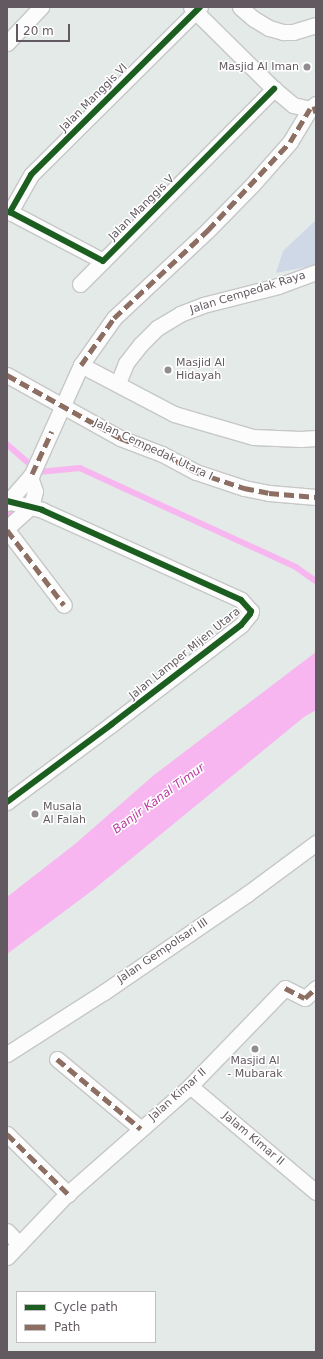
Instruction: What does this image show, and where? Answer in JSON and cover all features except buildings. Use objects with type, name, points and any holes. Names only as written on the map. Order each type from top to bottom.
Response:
[{"type":"street","points":[[7,43],[41,7]]},
{"type":"street","points":[[240,7],[254,20],[269,28],[282,32],[293,32],[316,25]]},
{"type":"street","points":[[196,8],[274,89],[293,105],[300,108],[314,108]]},
{"type":"street","name":"Jalan Manggis VI","points":[[10,210],[31,175],[196,8]]},
{"type":"street","name":"Jalan Manggis V","points":[[80,284],[274,89]]},
{"type":"street","points":[[28,508],[8,502],[31,475],[81,365],[114,318],[208,230],[286,147],[314,108]]},
{"type":"street","points":[[10,210],[103,261]]},
{"type":"street","name":"Jalan Cempedak Raya","points":[[118,383],[126,363],[141,344],[157,328],[180,314],[203,305],[278,286],[316,272]]},
{"type":"street","points":[[81,365],[118,383],[174,414],[253,437],[301,439],[316,438]]},
{"type":"street","name":"Jalan Cempedak Utara I","points":[[7,375],[120,438],[219,480],[269,493],[316,497]]},
{"type":"street","points":[[31,475],[35,491],[28,508],[7,529],[64,605]]},
{"type":"street","name":"Jalan Lamper Mijen Utara","points":[[7,802],[241,625],[251,611],[241,600],[42,510],[28,508]]},
{"type":"street","name":"Jalan Gempolsari III","points":[[7,1054],[104,992],[247,894],[316,844]]},
{"type":"street","name":"Jalan Kimar II","points":[[7,1257],[67,1195],[190,1086],[285,988],[305,998],[316,988]]},
{"type":"street","points":[[57,1058],[141,1129]]},
{"type":"street","name":"Jalam Kimar II","points":[[190,1086],[316,1192]]},
{"type":"street","points":[[7,1134],[67,1195]]},
{"type":"street","points":[[7,1231],[19,1244]]},
{"type":"shaded area","points":[[316,220],[316,265],[276,273],[283,251]]},
{"type":"water","name":"Banjir Kanal Timur","points":[[316,652],[316,710],[304,717],[93,890],[7,954],[7,897],[75,844],[154,775]]},
{"type":"waterway","points":[[7,444],[39,472],[80,468],[296,567],[316,581]]},
{"type":"waterway","points":[[7,516],[13,509]]},
{"type":"marked path","points":[[314,106],[316,113]]},
{"type":"marked path","points":[[81,365],[114,318],[208,230],[290,142],[310,109]]},
{"type":"marked path","points":[[7,375],[120,438],[162,454],[196,472],[244,488],[269,493],[316,497]]},
{"type":"marked path","points":[[32,474],[52,431]]},
{"type":"marked path","points":[[7,530],[64,605]]},
{"type":"marked path","points":[[285,988],[305,998],[316,988]]},
{"type":"marked path","points":[[57,1059],[141,1129]]},
{"type":"marked path","points":[[7,1134],[68,1194]]},
{"type":"cycle path","points":[[200,7],[31,175],[10,212],[103,261],[274,89]]},
{"type":"cycle path","points":[[7,501],[42,510],[241,600],[251,611],[241,625],[7,802]]},
{"type":"place","name":"Masjid Al Iman","points":[[307,67]]},
{"type":"place","name":"Masjid Al Hidayah","points":[[168,370]]},
{"type":"place","name":"Musala Al Falah","points":[[35,814]]},
{"type":"place","name":"Masjid Al - Mubarak","points":[[255,1049]]}]
